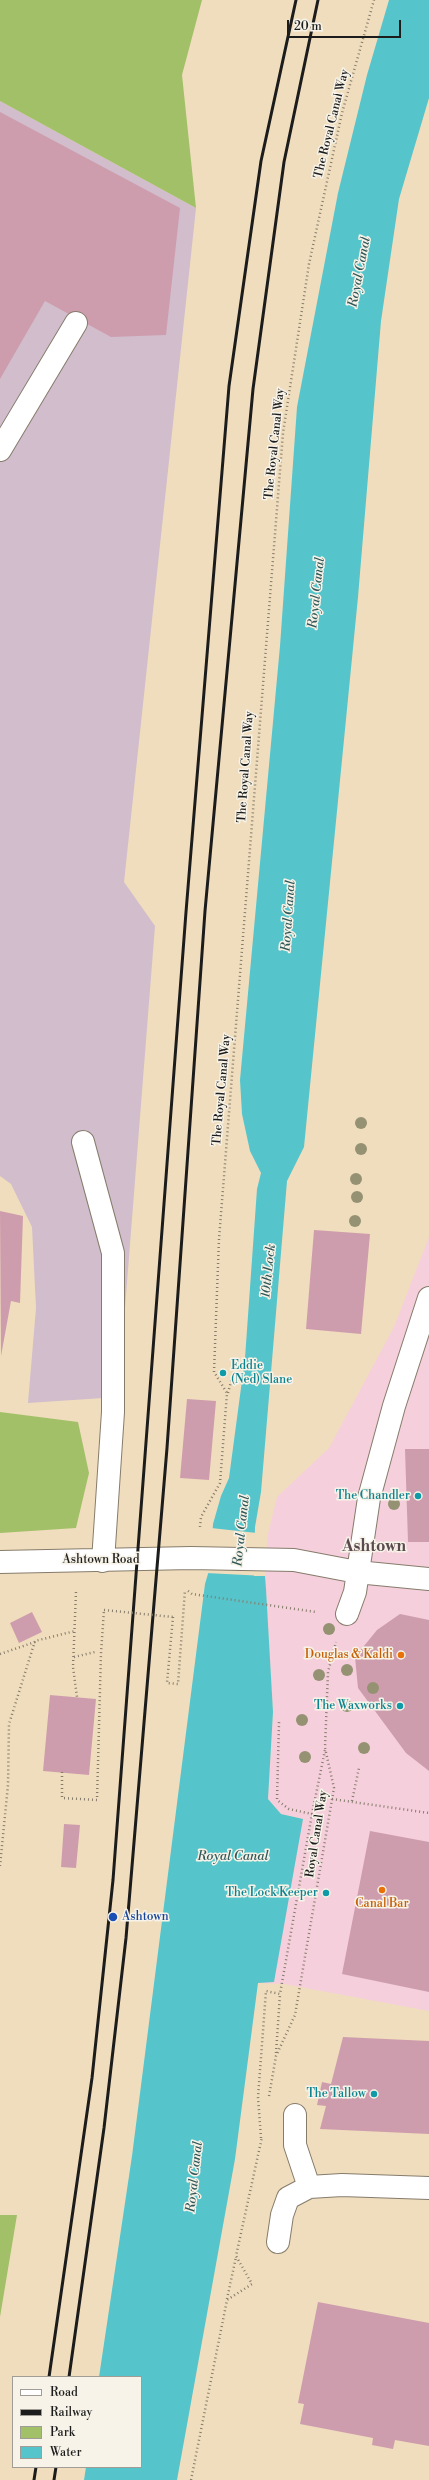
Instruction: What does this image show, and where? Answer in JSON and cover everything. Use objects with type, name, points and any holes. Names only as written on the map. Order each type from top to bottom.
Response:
[{"type":"street","points":[[0,450],[76,323]]},
{"type":"street","points":[[83,1142],[112,1253],[113,1412],[103,1560]]},
{"type":"street","points":[[347,1614],[355,1592],[369,1498],[394,1406],[429,1298]]},
{"type":"street","name":"Ashtown Road","points":[[0,1562],[202,1559],[265,1561],[294,1560],[358,1572]]},
{"type":"street","points":[[358,1572],[429,1579]]},
{"type":"street","points":[[295,2115],[295,2145],[309,2187]]},
{"type":"street","points":[[278,2242],[282,2216],[288,2198],[309,2187],[342,2185],[429,2188]]},
{"type":"path","name":"The Royal Canal Way","points":[[227,1393],[214,1372],[219,1238],[283,433],[309,264],[342,113],[374,0]]},
{"type":"path","points":[[200,1529],[200,1517],[220,1483],[227,1393],[233,1374]]},
{"type":"path","points":[[74,1560],[77,1596],[74,1657],[77,1697]]},
{"type":"path","points":[[62,1772],[62,1798],[97,1800],[101,1652],[104,1610],[173,1617],[167,1683],[178,1684],[185,1588]]},
{"type":"path","points":[[192,1594],[299,1609]]},
{"type":"path","name":"Royal Canal Way","points":[[268,2103],[276,2056],[295,2015],[334,1788],[325,1748],[328,1672],[342,1622],[347,1614]]},
{"type":"path","points":[[0,1654],[35,1641],[75,1631]]},
{"type":"path","points":[[0,1866],[8,1785],[9,1724],[35,1641]]},
{"type":"path","points":[[74,1657],[95,1652]]},
{"type":"path","points":[[279,1722],[277,1800],[289,1809],[312,1814]]},
{"type":"path","points":[[276,2056],[280,1994],[325,1748]]},
{"type":"path","points":[[352,1802],[359,1768]]},
{"type":"path","points":[[332,1799],[429,1813]]},
{"type":"path","points":[[261,2139],[258,2097],[266,1991],[280,1994]]},
{"type":"path","points":[[191,2480],[226,2300],[265,2118]]},
{"type":"path","points":[[226,2300],[252,2284],[236,2256]]},
{"type":"shaded area","points":[[0,101],[196,208],[124,882],[155,926],[118,1397],[28,1403],[36,1308],[32,1227],[11,1184],[0,1176]]},
{"type":"shaded area","points":[[429,1237],[429,2011],[284,1984],[258,1983],[303,1819],[281,1814],[268,1799],[273,1712],[265,1576],[268,1534],[277,1497],[329,1448],[394,1327]]},
{"type":"green space","points":[[0,0],[202,0],[182,75],[196,208],[0,101]]},
{"type":"green space","points":[[0,1412],[78,1422],[89,1473],[76,1528],[0,1533]]},
{"type":"green space","points":[[0,2215],[17,2215],[0,2317]]},
{"type":"water","points":[[389,0],[429,0],[429,98],[399,199],[381,321],[358,597],[304,1147],[287,1181],[261,1492],[255,1527],[254,1576],[265,1576],[273,1712],[268,1799],[281,1814],[303,1819],[274,1982],[258,1983],[235,2159],[177,2480],[84,2480],[86,2468],[142,2468],[142,2376],[99,2376],[132,2156],[205,1584],[210,1567],[213,1524],[221,1496],[229,1478],[245,1358],[257,1189],[261,1173],[250,1151],[242,1114],[240,1080],[280,646],[297,407],[338,193],[367,75]]},
{"type":"pier","points":[[211,1528],[257,1533],[256,1574],[265,1574],[265,1576],[206,1573]]},
{"type":"building","points":[[0,112],[180,208],[166,335],[111,337],[45,301],[0,379]]},
{"type":"building","points":[[0,1211],[23,1216],[20,1303],[11,1301],[1,1356]]},
{"type":"building","points":[[314,1230],[370,1234],[361,1334],[306,1329]]},
{"type":"building","points":[[187,1399],[216,1401],[209,1480],[180,1478]]},
{"type":"building","name":"The Chandler","points":[[405,1449],[429,1449],[429,1542],[408,1542]]},
{"type":"building","points":[[32,1612],[42,1632],[19,1643],[10,1623]]},
{"type":"building","name":"The Waxworks","points":[[400,1614],[429,1620],[429,1771],[406,1753],[358,1688],[355,1657],[377,1630]]},
{"type":"building","points":[[50,1695],[96,1699],[89,1775],[43,1771]]},
{"type":"building","points":[[64,1824],[80,1825],[76,1868],[61,1867]]},
{"type":"building","points":[[370,1831],[429,1842],[429,1992],[342,1974]]},
{"type":"building","name":"The Tallow","points":[[343,2037],[429,2041],[429,2134],[320,2129],[326,2106],[317,2105],[322,2082],[331,2084]]},
{"type":"building","points":[[318,2302],[429,2323],[429,2446],[395,2440],[393,2449],[372,2445],[373,2438],[300,2424],[304,2404],[298,2403]]},
{"type":"railway","points":[[49,2376],[92,2078],[113,1880],[186,912],[229,386],[261,161],[296,0]]},
{"type":"railway","points":[[69,2376],[104,2128],[126,1938],[167,1448],[205,911],[253,389],[284,162],[318,0]]},
{"type":"railway","points":[[34,2480],[36,2468]]},
{"type":"railway","points":[[54,2480],[56,2468]]},
{"type":"place","name":"Eddie (Ned) Slane","points":[[223,1373]]},
{"type":"place","name":"The Chandler","points":[[418,1496]]},
{"type":"place","name":"Douglas & Kaldi","points":[[401,1655]]},
{"type":"place","name":"The Waxworks","points":[[400,1706]]},
{"type":"place","name":"Canal Bar","points":[[382,1890]]},
{"type":"place","name":"The Lock Keeper","points":[[326,1893]]},
{"type":"place","name":"Ashtown","points":[[113,1917]]},
{"type":"place","name":"The Tallow","points":[[374,2094]]},
{"type":"district","name":"Ashtown","points":[[374,1547]]},
{"type":"water label","name":"Royal Canal","points":[[360,272]]},
{"type":"water label","name":"Royal Canal","points":[[317,593]]},
{"type":"water label","name":"Royal Canal","points":[[289,916]]},
{"type":"water label","name":"10th Lock","points":[[269,1271]]},
{"type":"water label","name":"Royal Canal","points":[[242,1531]]},
{"type":"water label","name":"Royal Canal","points":[[233,1857]]},
{"type":"water label","name":"Royal Canal","points":[[195,2177]]}]
